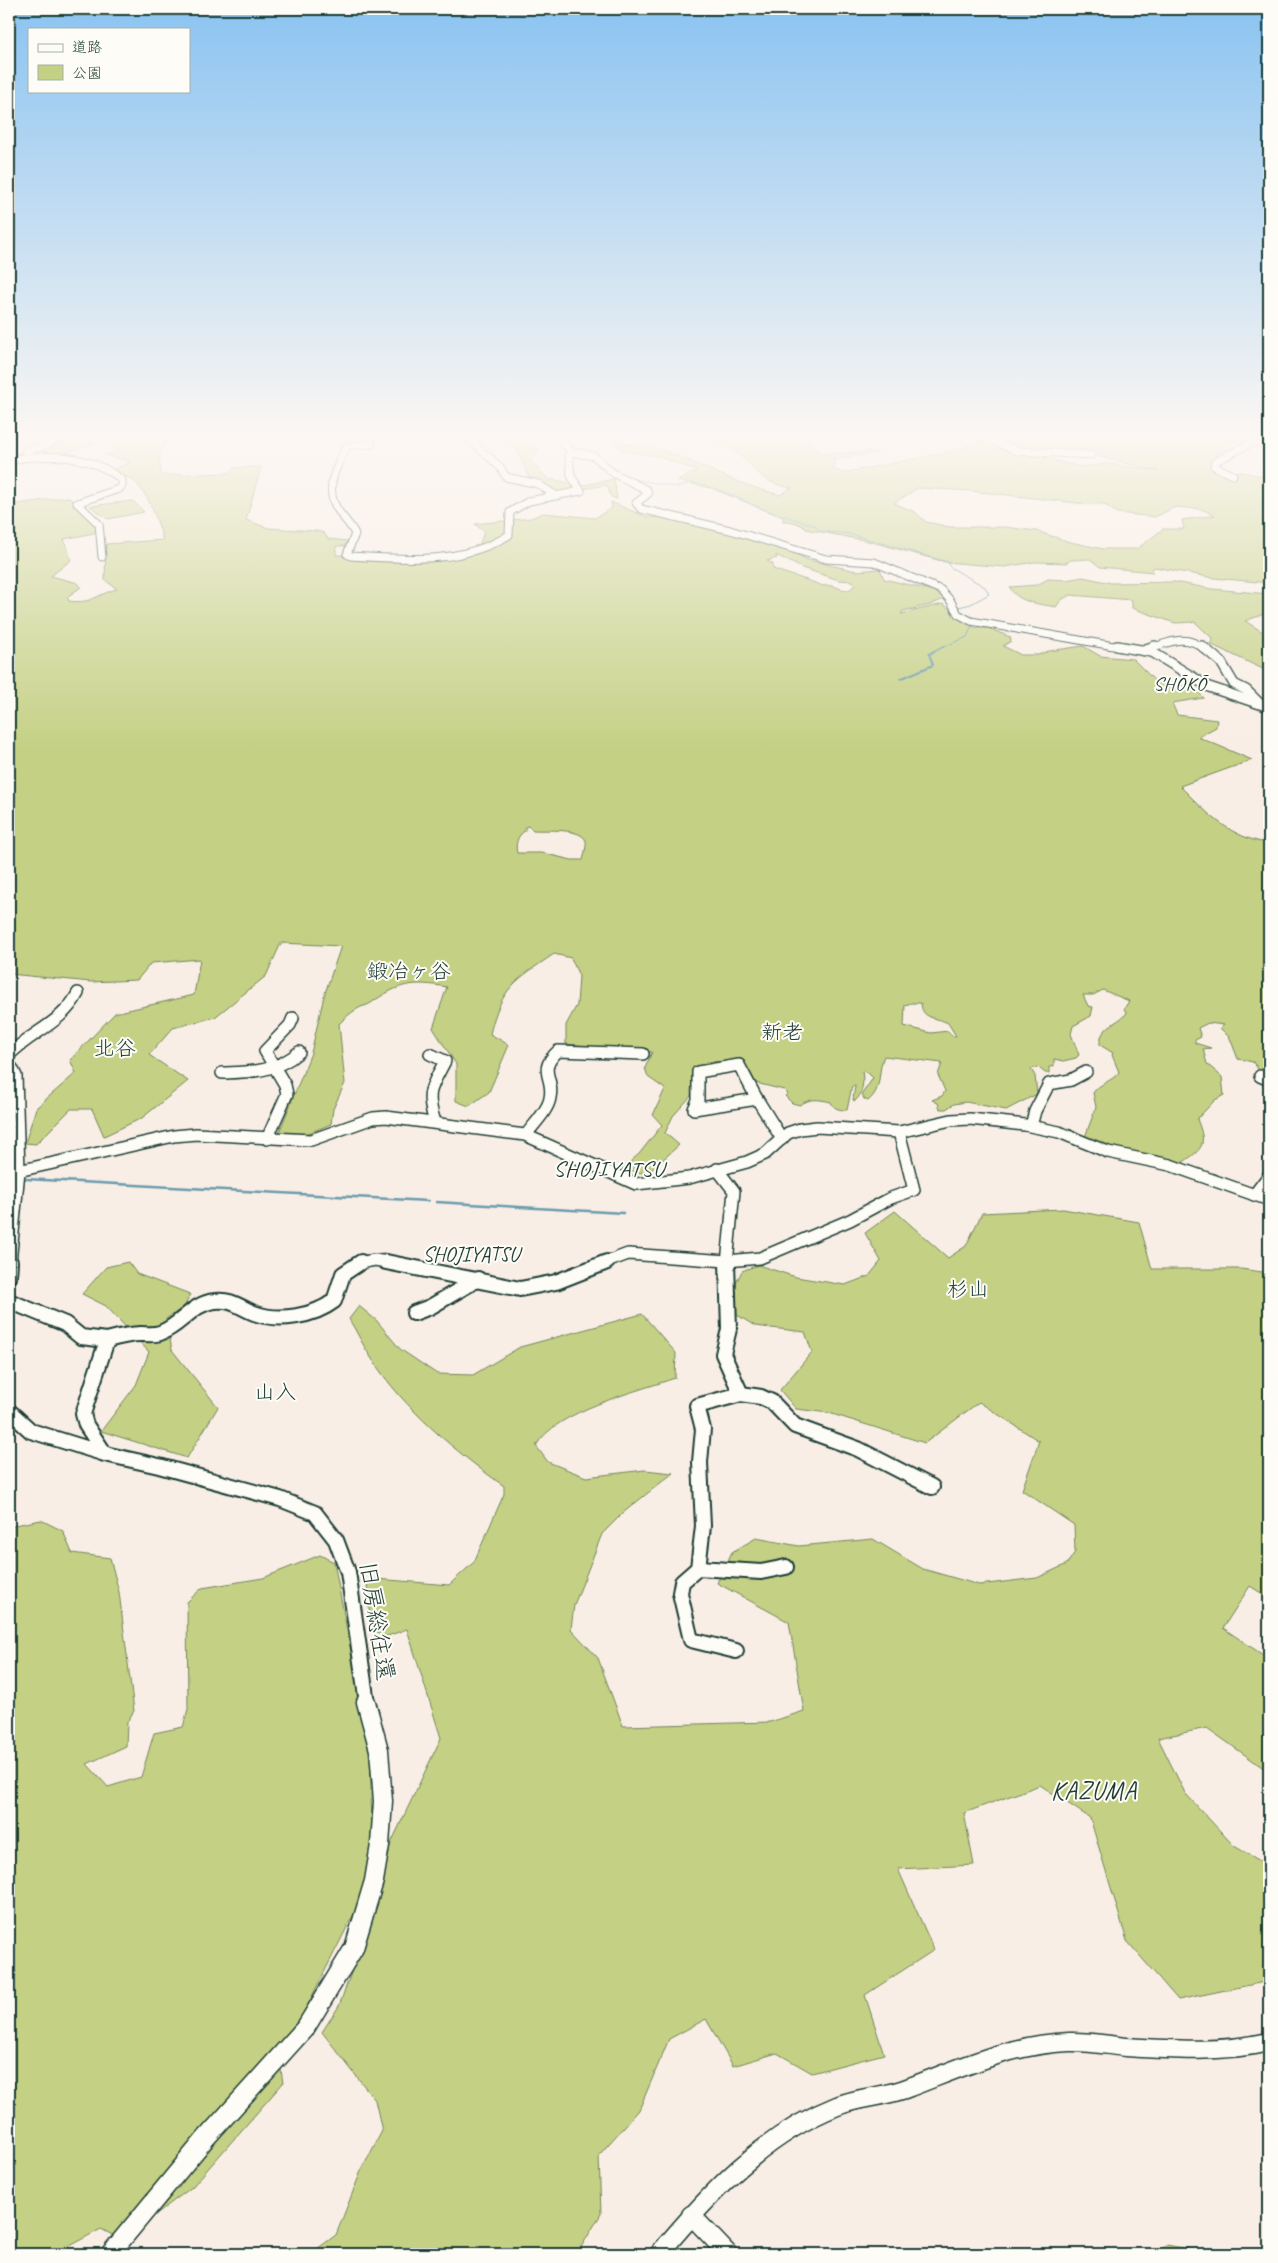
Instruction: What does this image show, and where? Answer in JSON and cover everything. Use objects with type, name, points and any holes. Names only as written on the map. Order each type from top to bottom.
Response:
[{"type":"street","points":[[100,540],[102,557]]},
{"type":"street","points":[[353,540],[348,555],[432,557],[478,551],[493,546],[502,540]]},
{"type":"street","points":[[753,540],[826,559],[874,562],[940,590],[948,596],[958,615],[975,623],[1143,650],[1162,658],[1209,687],[1269,707]]},
{"type":"street","points":[[1143,650],[1178,639],[1186,639],[1200,645],[1221,662],[1234,684],[1246,690],[1260,704]]},
{"type":"street","points":[[9,1055],[24,1040],[72,1005],[78,993]]},
{"type":"street","points":[[267,1139],[287,1094],[277,1069],[265,1051],[290,1025],[293,1018]]},
{"type":"street","points":[[526,1135],[550,1101],[552,1094],[545,1072],[546,1065],[558,1051],[643,1054]]},
{"type":"street","points":[[222,1073],[277,1069],[291,1061],[299,1052]]},
{"type":"street","points":[[430,1054],[445,1061],[428,1091],[430,1107],[435,1122]]},
{"type":"street","points":[[758,1099],[694,1109],[698,1100],[698,1072],[718,1067],[739,1066],[758,1099],[770,1124],[782,1139]]},
{"type":"street","points":[[9,1068],[12,1068],[16,1076],[9,1276]]},
{"type":"street","points":[[1031,1126],[1035,1112],[1049,1084],[1071,1080],[1086,1072]]},
{"type":"street","points":[[14,1172],[174,1136],[196,1134],[311,1140],[362,1120],[379,1117],[435,1122],[526,1135],[636,1184],[667,1182],[747,1162],[765,1154],[788,1133],[800,1129],[817,1127],[899,1132],[951,1120],[970,1119],[1031,1126],[1059,1132],[1108,1152],[1170,1165],[1269,1200]]},
{"type":"street","points":[[9,1301],[65,1324],[81,1338],[107,1340],[118,1337],[160,1333],[181,1321],[208,1300],[236,1301],[254,1313],[268,1317],[312,1313],[334,1301],[343,1274],[370,1260],[513,1288],[527,1288],[556,1282],[628,1254],[727,1261],[760,1258],[850,1220],[891,1198],[914,1190],[899,1132]]},
{"type":"street","points":[[717,1169],[734,1191],[727,1261],[729,1330],[723,1354],[741,1394]]},
{"type":"street","points":[[1254,1195],[1269,1175]]},
{"type":"street","points":[[414,1313],[450,1297],[478,1280]]},
{"type":"street","points":[[105,1454],[85,1422],[82,1412],[103,1361],[107,1340]]},
{"type":"street","points":[[736,1651],[691,1640],[680,1593],[682,1582],[698,1568],[703,1526],[700,1462],[703,1428],[697,1406],[741,1394],[761,1397],[772,1402],[795,1426],[858,1449],[932,1487]]},
{"type":"street","name":"旧房総往還","points":[[9,1411],[31,1431],[105,1454],[160,1466],[296,1504],[316,1513],[336,1540],[343,1554],[348,1572],[367,1706],[379,1750],[383,1800],[380,1845],[374,1881],[354,1948],[306,2027],[206,2138],[110,2254]]},
{"type":"street","points":[[698,1568],[761,1572],[786,1567]]},
{"type":"street","points":[[659,2254],[691,2216],[753,2154],[794,2126],[837,2105],[892,2095],[964,2065],[1028,2044],[1068,2042],[1205,2051],[1269,2042]]},
{"type":"street","points":[[691,2216],[728,2254]]},
{"type":"green space","points":[[9,540],[64,540],[71,560],[51,576],[78,583],[81,587],[67,597],[69,601],[77,602],[89,600],[117,589],[105,580],[106,544],[163,540],[334,540],[348,541],[345,546],[336,546],[336,555],[405,558],[478,549],[481,540],[753,540],[790,551],[808,560],[856,571],[880,569],[884,579],[938,592],[944,599],[930,605],[903,611],[901,614],[943,604],[975,628],[988,628],[1010,637],[1011,641],[1003,646],[1021,655],[1038,655],[1049,651],[1083,646],[1100,656],[1133,659],[1156,682],[1193,687],[1204,698],[1172,703],[1177,715],[1217,720],[1216,727],[1198,737],[1252,760],[1180,786],[1217,820],[1237,833],[1261,842],[1267,829],[1269,829],[1269,1078],[1258,1074],[1258,1069],[1253,1062],[1238,1059],[1230,1038],[1220,1028],[1224,1025],[1208,1023],[1198,1028],[1201,1037],[1195,1040],[1195,1043],[1211,1048],[1203,1049],[1207,1064],[1222,1077],[1224,1095],[1215,1100],[1197,1119],[1202,1135],[1202,1145],[1195,1153],[1182,1163],[1124,1154],[1085,1137],[1096,1107],[1093,1093],[1119,1072],[1112,1055],[1113,1053],[1100,1045],[1100,1039],[1109,1026],[1127,1013],[1124,1009],[1129,1001],[1103,990],[1093,995],[1083,995],[1088,1006],[1093,1007],[1091,1016],[1073,1026],[1071,1034],[1079,1055],[1076,1058],[1063,1061],[1054,1059],[1054,1066],[1049,1067],[1049,1073],[1045,1073],[1038,1067],[1031,1069],[1035,1076],[1037,1094],[1006,1110],[966,1102],[954,1104],[946,1109],[940,1109],[938,1103],[932,1100],[942,1096],[945,1091],[938,1075],[942,1063],[884,1056],[878,1086],[873,1096],[868,1101],[864,1099],[862,1094],[873,1078],[868,1073],[862,1071],[863,1083],[858,1098],[855,1101],[853,1100],[855,1086],[852,1086],[847,1110],[842,1110],[837,1109],[831,1102],[822,1100],[811,1100],[800,1105],[792,1103],[785,1096],[788,1094],[784,1090],[756,1083],[744,1061],[707,1062],[692,1073],[691,1096],[673,1116],[665,1133],[679,1145],[647,1174],[622,1169],[639,1154],[662,1125],[653,1115],[665,1089],[648,1077],[645,1068],[652,1052],[566,1044],[566,1025],[577,1005],[579,976],[571,958],[554,954],[520,978],[499,1005],[490,1034],[509,1045],[489,1092],[469,1106],[456,1101],[456,1064],[433,1028],[447,987],[425,984],[407,985],[390,991],[359,1008],[339,1024],[345,1083],[333,1109],[331,1124],[304,1135],[278,1135],[311,1053],[324,996],[341,946],[281,943],[266,976],[215,1017],[173,1028],[149,1055],[188,1081],[142,1118],[104,1136],[92,1109],[71,1109],[36,1144],[25,1143],[36,1108],[76,1073],[70,1060],[115,1013],[194,995],[200,959],[151,963],[137,980],[91,982],[9,974]],"holes":[[[776,555],[802,568],[839,580],[853,581],[855,585],[849,590],[823,586],[773,569],[773,564],[767,561],[777,558]],[[528,826],[533,830],[570,832],[583,837],[586,841],[583,860],[572,860],[542,853],[517,853],[517,840],[525,831],[525,827]],[[921,1003],[927,1015],[948,1023],[956,1036],[952,1036],[948,1031],[931,1033],[904,1026],[905,1005]]]},
{"type":"green space","points":[[861,540],[1063,540],[1103,549],[1137,549],[1149,540],[1269,540],[1269,583],[1214,578],[1155,567],[1152,569],[1153,572],[1100,567],[1090,559],[1071,560],[1066,563],[1035,562],[1005,567],[945,562]]},
{"type":"green space","points":[[1083,577],[1111,583],[1174,582],[1212,589],[1269,594],[1269,612],[1245,621],[1269,636],[1269,692],[1267,671],[1210,644],[1213,639],[1195,622],[1175,623],[1132,608],[1132,600],[1070,595],[1061,600],[1056,607],[1036,604],[1023,600],[1010,587],[1037,585],[1048,579],[1066,580]]},
{"type":"green space","points":[[1063,1209],[1139,1222],[1152,1269],[1241,1269],[1269,1273],[1269,1598],[1250,1586],[1223,1628],[1269,1659],[1269,1772],[1207,1728],[1158,1738],[1185,1793],[1234,1846],[1269,1866],[1269,1981],[1178,2000],[1127,1941],[1090,1818],[1040,1785],[964,1813],[974,1865],[898,1869],[934,1950],[865,1995],[884,2054],[812,2073],[777,2053],[733,2066],[706,2019],[669,2039],[639,2110],[599,2155],[601,2214],[577,2254],[310,2254],[336,2235],[361,2171],[382,2131],[375,2100],[322,2032],[339,2006],[370,1921],[391,1843],[441,1738],[407,1629],[382,1638],[370,1622],[367,1585],[377,1579],[449,1585],[474,1562],[504,1494],[504,1486],[432,1429],[399,1395],[372,1359],[349,1319],[359,1306],[377,1321],[400,1349],[437,1374],[473,1375],[520,1347],[642,1314],[676,1353],[675,1378],[620,1396],[579,1413],[561,1422],[546,1434],[536,1446],[548,1462],[586,1477],[645,1470],[673,1473],[624,1512],[602,1534],[574,1605],[571,1629],[598,1658],[623,1726],[770,1722],[804,1711],[789,1622],[717,1583],[732,1552],[756,1538],[799,1546],[873,1539],[923,1569],[979,1585],[1037,1578],[1067,1564],[1075,1552],[1074,1525],[1022,1490],[1039,1441],[979,1402],[925,1443],[829,1413],[796,1409],[780,1390],[812,1352],[805,1332],[755,1326],[729,1310],[732,1291],[742,1271],[758,1265],[796,1277],[845,1285],[869,1276],[881,1261],[865,1233],[895,1211],[948,1258],[966,1246],[982,1213]]},
{"type":"green space","points":[[128,1262],[137,1274],[190,1294],[185,1306],[166,1319],[172,1350],[218,1407],[187,1458],[101,1431],[136,1385],[149,1352],[106,1306],[82,1294],[106,1267]]},
{"type":"green space","points":[[41,1520],[63,1531],[72,1553],[110,1558],[119,1592],[134,1711],[127,1722],[126,1746],[87,1764],[108,1787],[141,1777],[154,1733],[183,1727],[188,1709],[187,1602],[202,1588],[263,1578],[320,1555],[334,1562],[370,1751],[373,1871],[369,1884],[301,2018],[278,2050],[283,2083],[192,2187],[122,2240],[101,2229],[54,2254],[9,2254],[9,1672],[11,1671],[9,1530],[15,1525]]},
{"type":"green space","points":[[1167,2245],[1214,2254],[1156,2254]]},
{"type":"waterway","points":[[870,540],[948,562],[950,567],[985,587],[989,594],[971,604],[959,607]]},
{"type":"waterway","points":[[950,609],[952,613],[968,624]]},
{"type":"waterway","points":[[941,648],[967,637],[972,626]]},
{"type":"waterway","points":[[900,679],[933,665],[929,654],[944,646]]},
{"type":"waterway","points":[[26,1179],[428,1201]]},
{"type":"waterway","points":[[436,1202],[623,1213]]},
{"type":"district","name":"SHŌKŌ","points":[[1180,683]]},
{"type":"district","name":"鍛冶ヶ谷","points":[[409,971]]},
{"type":"district","name":"新老","points":[[782,1032]]},
{"type":"district","name":"北谷","points":[[115,1048]]},
{"type":"district","name":"SHOJIYATSU","points":[[609,1168]]},
{"type":"district","name":"SHOJIYATSU","points":[[471,1254]]},
{"type":"district","name":"杉山","points":[[968,1289]]},
{"type":"district","name":"山入","points":[[275,1392]]},
{"type":"district","name":"KAZUMA","points":[[1094,1790]]}]
